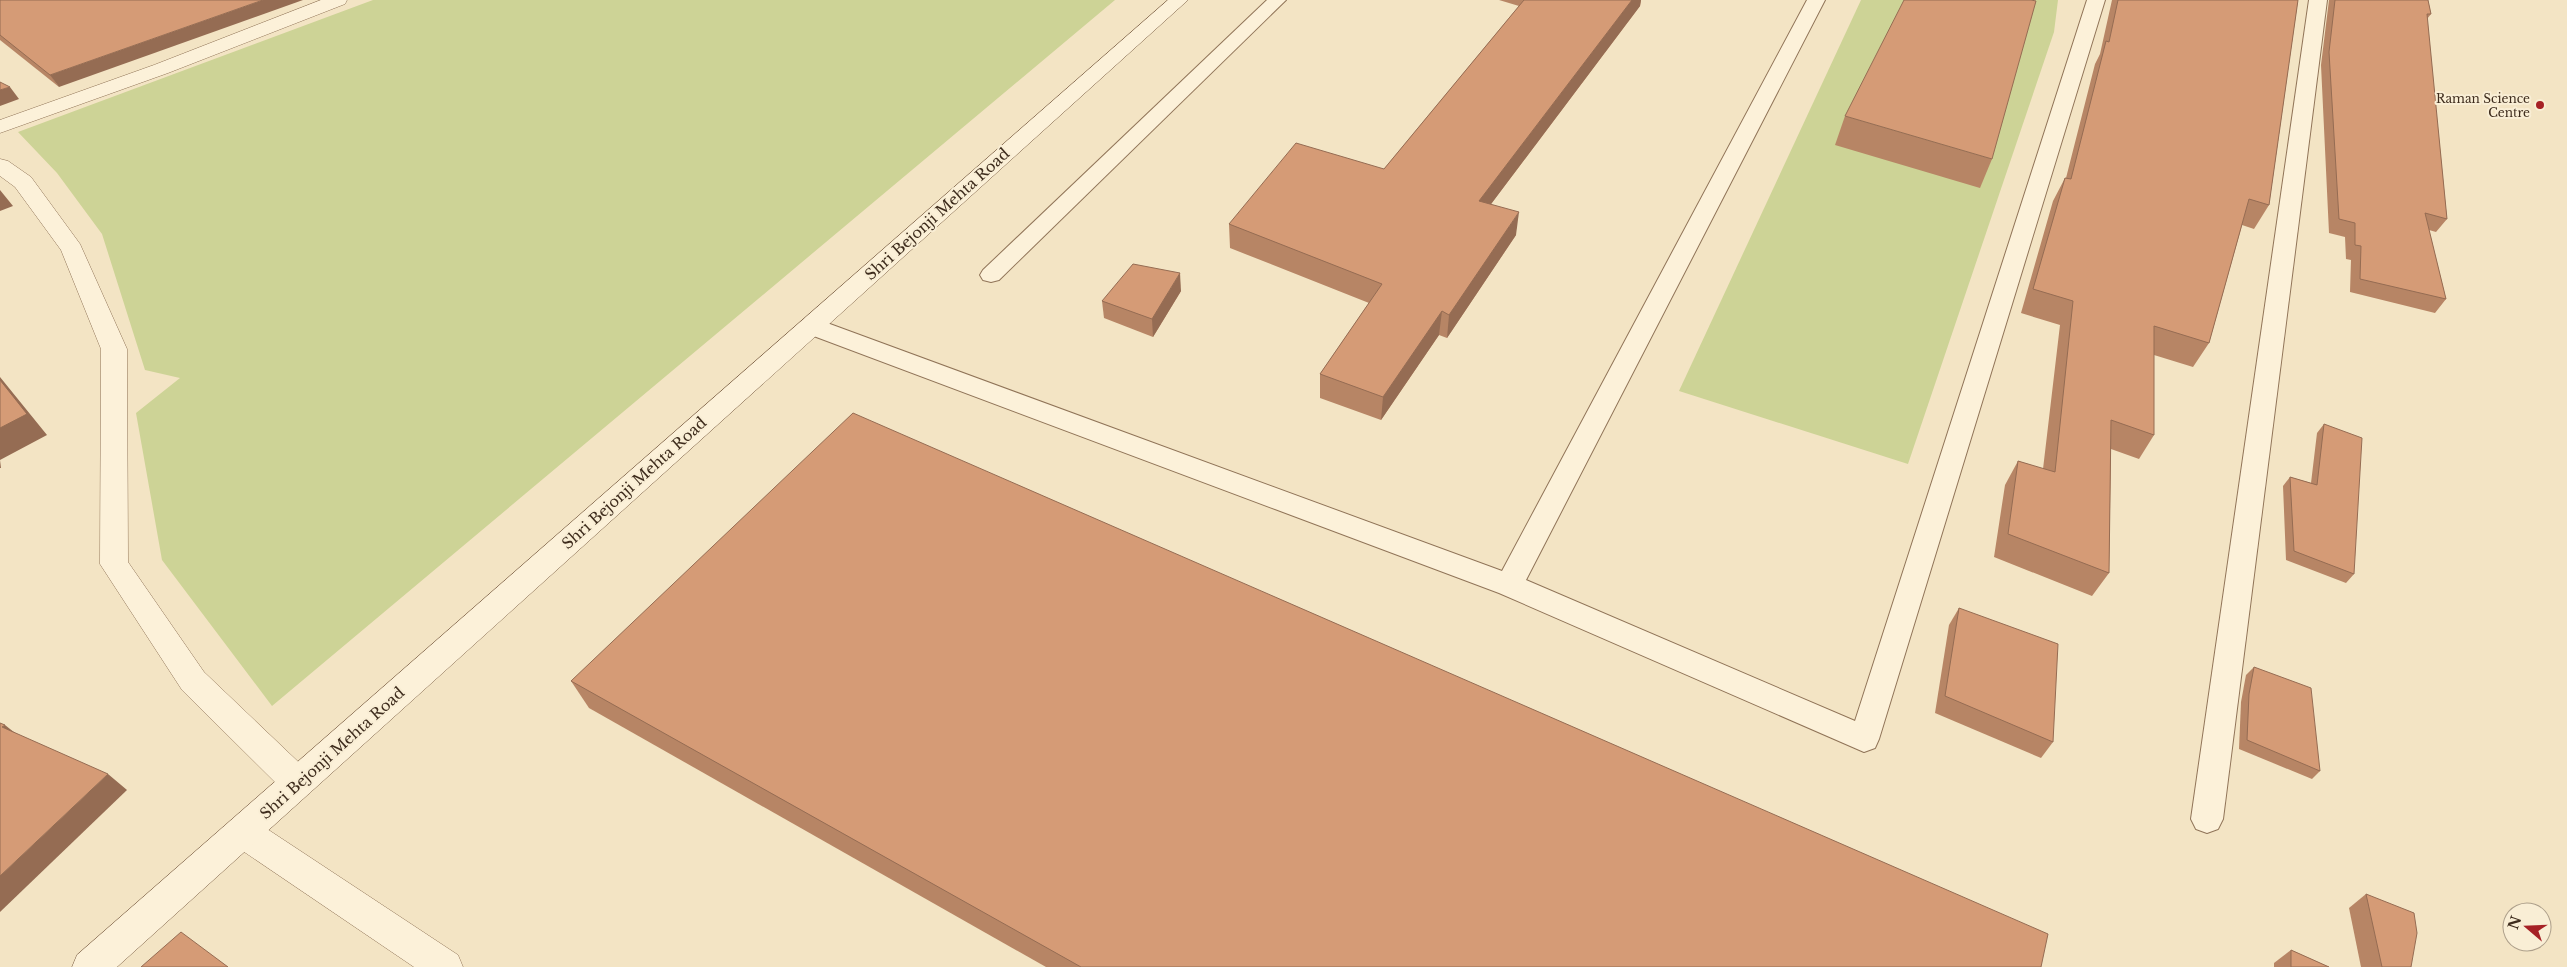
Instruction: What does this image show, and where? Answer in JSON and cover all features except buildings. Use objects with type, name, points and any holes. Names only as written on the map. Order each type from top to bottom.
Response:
[{"type":"street","points":[[0,127],[161,69],[338,0]]},
{"type":"street","name":"Shri Bejonji Mehta Road","points":[[90,967],[1179,0]]},
{"type":"street","points":[[0,166],[23,182],[72,249],[114,349],[114,564],[193,681],[298,784]]},
{"type":"street","points":[[243,832],[445,967]]},
{"type":"lane","points":[[991,275],[1277,0]]},
{"type":"lane","points":[[1509,585],[1816,0]]},
{"type":"lane","points":[[811,326],[1509,585],[1864,739],[2096,0]]},
{"type":"lane","points":[[2207,819],[2318,0]]},
{"type":"green space","points":[[373,0],[1115,0],[272,706],[162,560],[136,413],[180,378],[145,370],[102,234],[57,173],[18,132]]},
{"type":"green space","points":[[1861,0],[2058,0],[2054,32],[1908,464],[1679,391]]},
{"type":"place","name":"Raman Science Centre","points":[[2540,105]]}]
